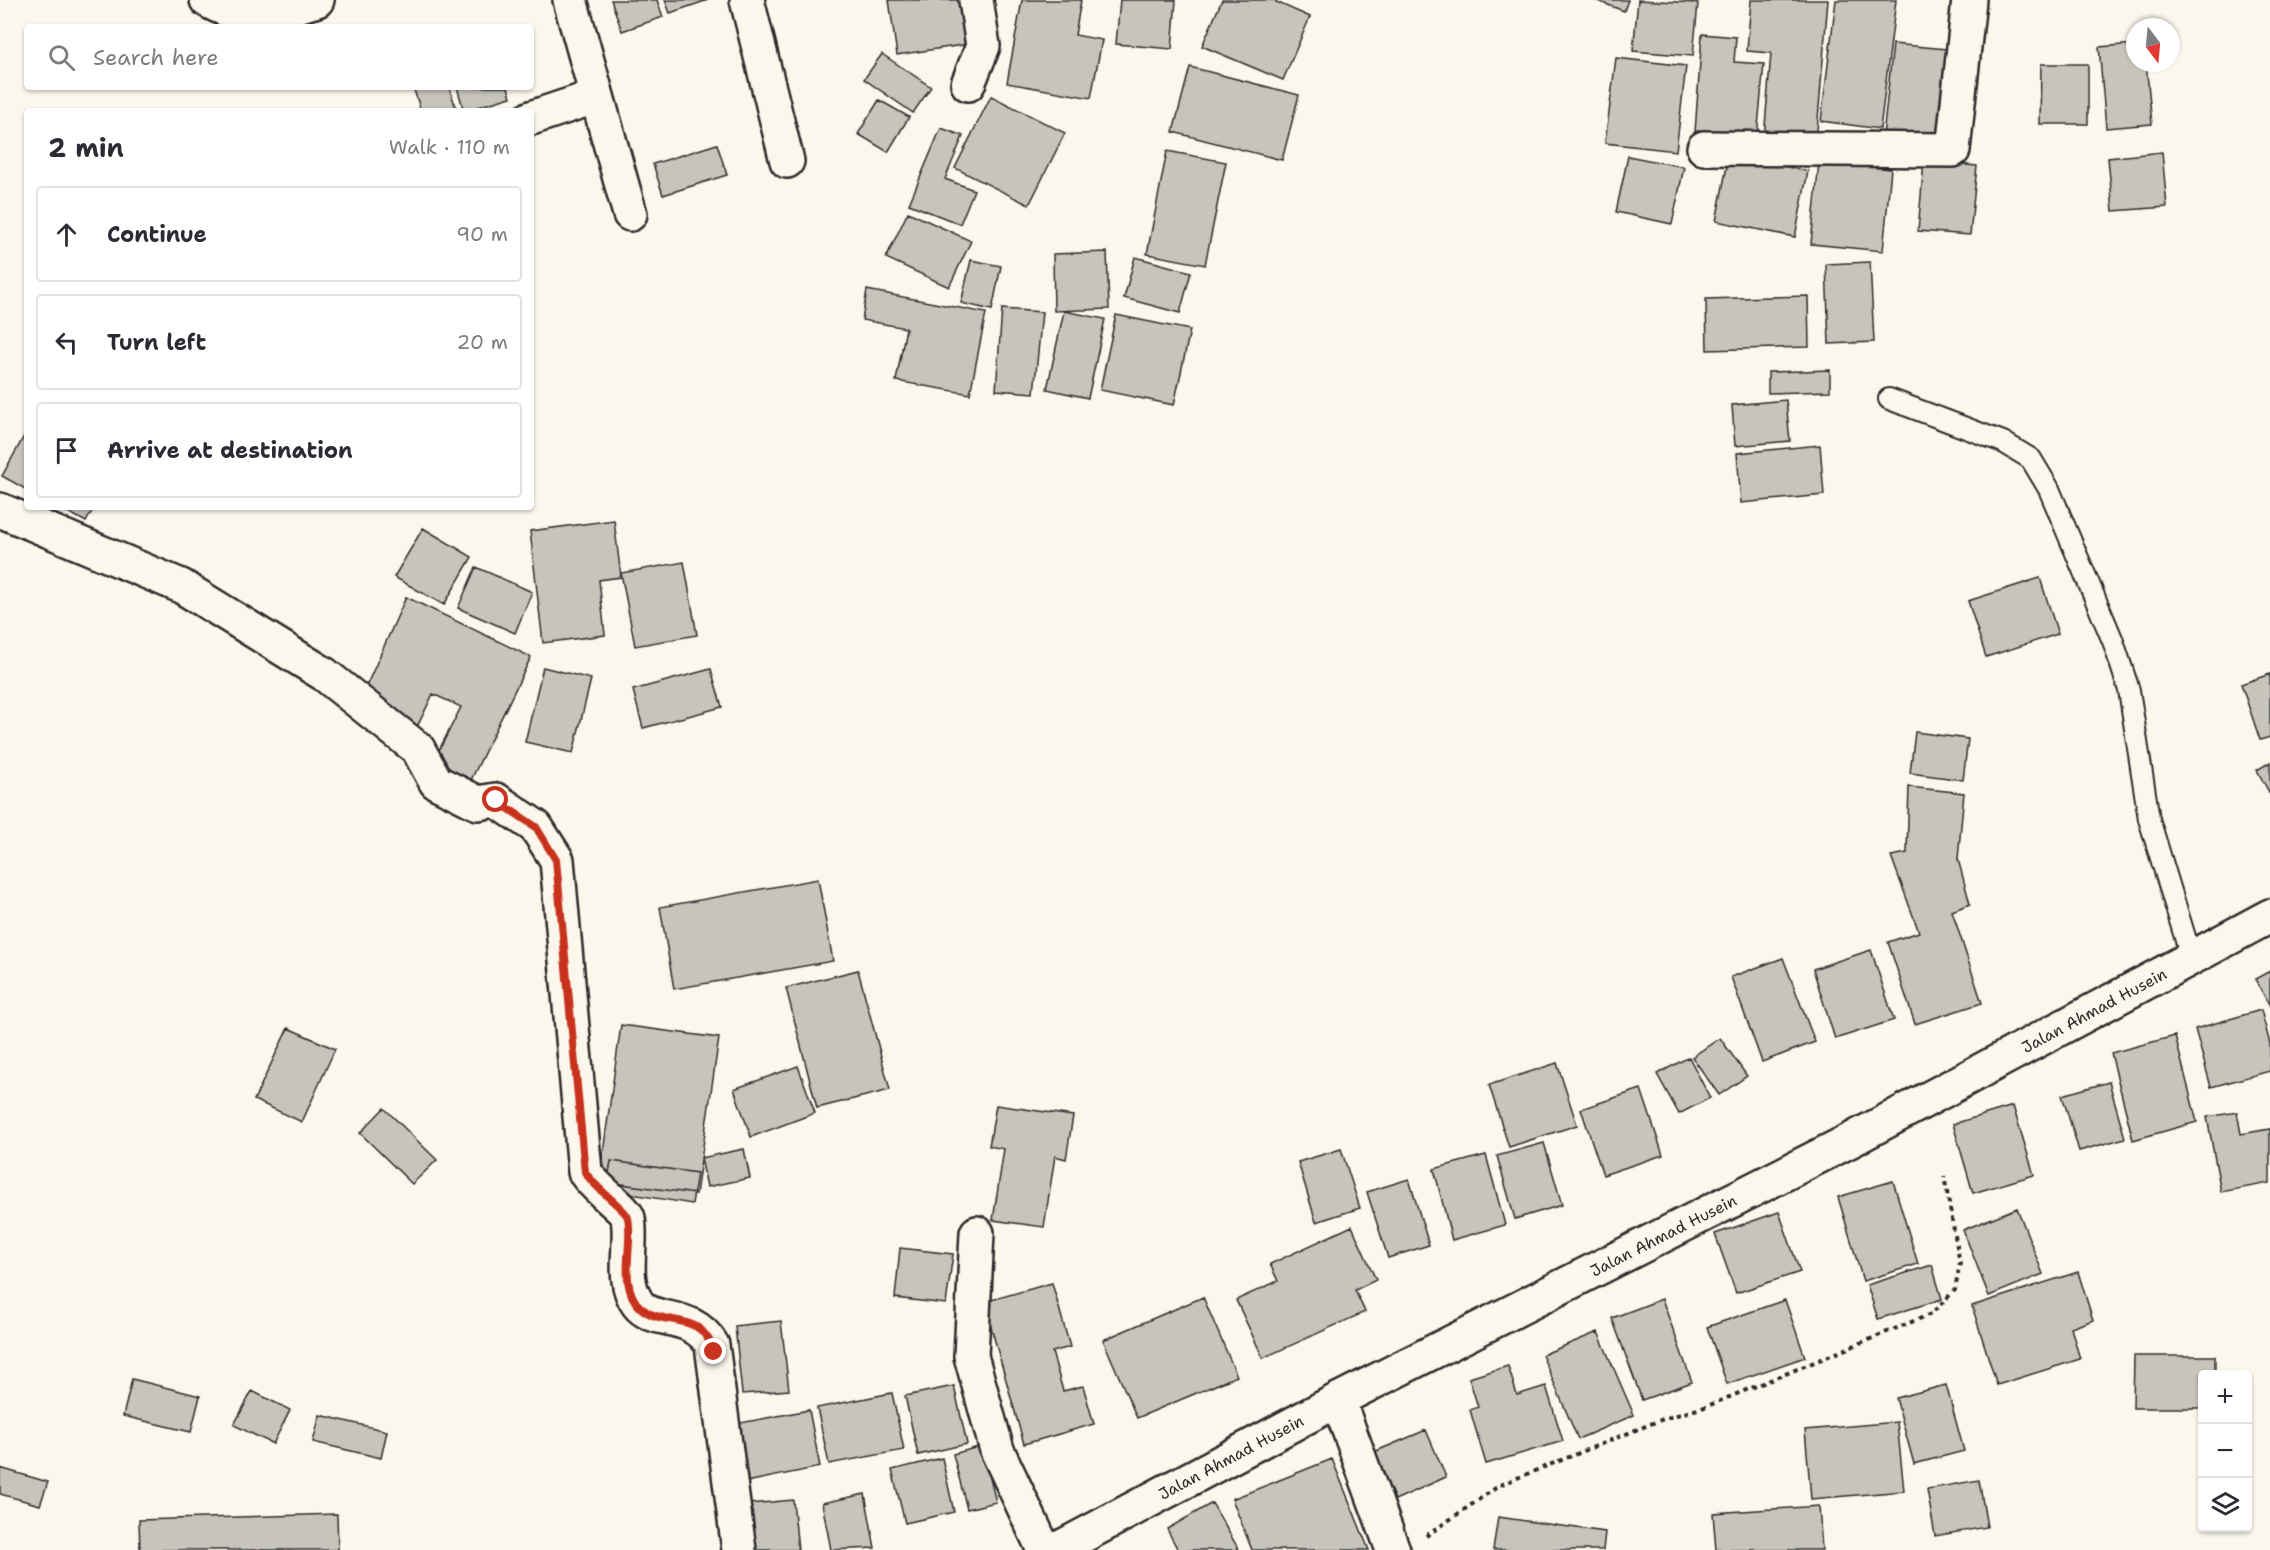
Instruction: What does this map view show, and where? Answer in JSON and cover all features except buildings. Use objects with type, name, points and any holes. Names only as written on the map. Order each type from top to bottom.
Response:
[{"type":"street","points":[[207,0],[225,11],[250,14],[283,10],[317,0]]},
{"type":"street","points":[[570,0],[630,214]]},
{"type":"street","points":[[747,0],[787,161]]},
{"type":"street","points":[[968,84],[983,46],[976,0]]},
{"type":"street","points":[[1704,148],[1953,150],[1969,0]]},
{"type":"street","points":[[534,117],[597,96]]},
{"type":"street","points":[[0,510],[180,586],[324,674],[418,749],[436,782],[478,803],[496,800],[536,827],[556,860],[585,1172],[596,1188],[620,1206],[628,1218],[629,1286],[639,1306],[697,1326],[712,1345],[739,1550]]},
{"type":"street","name":"Jalan Ahmad Husein","points":[[1056,1550],[1338,1400],[1843,1145],[2192,960],[2270,916]]},
{"type":"street","points":[[976,1233],[971,1356],[997,1450],[1044,1550]]},
{"type":"street","points":[[1338,1400],[1393,1550]]},
{"type":"lane","points":[[1888,399],[2003,442],[2031,459],[2049,489],[2113,641],[2129,690],[2149,819],[2192,960]]},
{"type":"path","points":[[1425,1537],[1500,1485],[1663,1419],[1706,1407],[1931,1314],[1955,1290],[1960,1263],[1944,1176]]},
{"type":"route","points":[[496,800],[536,827],[556,860],[585,1172],[608,1200],[626,1212],[631,1292],[639,1306],[648,1311],[697,1326],[708,1338],[714,1352]]}]
